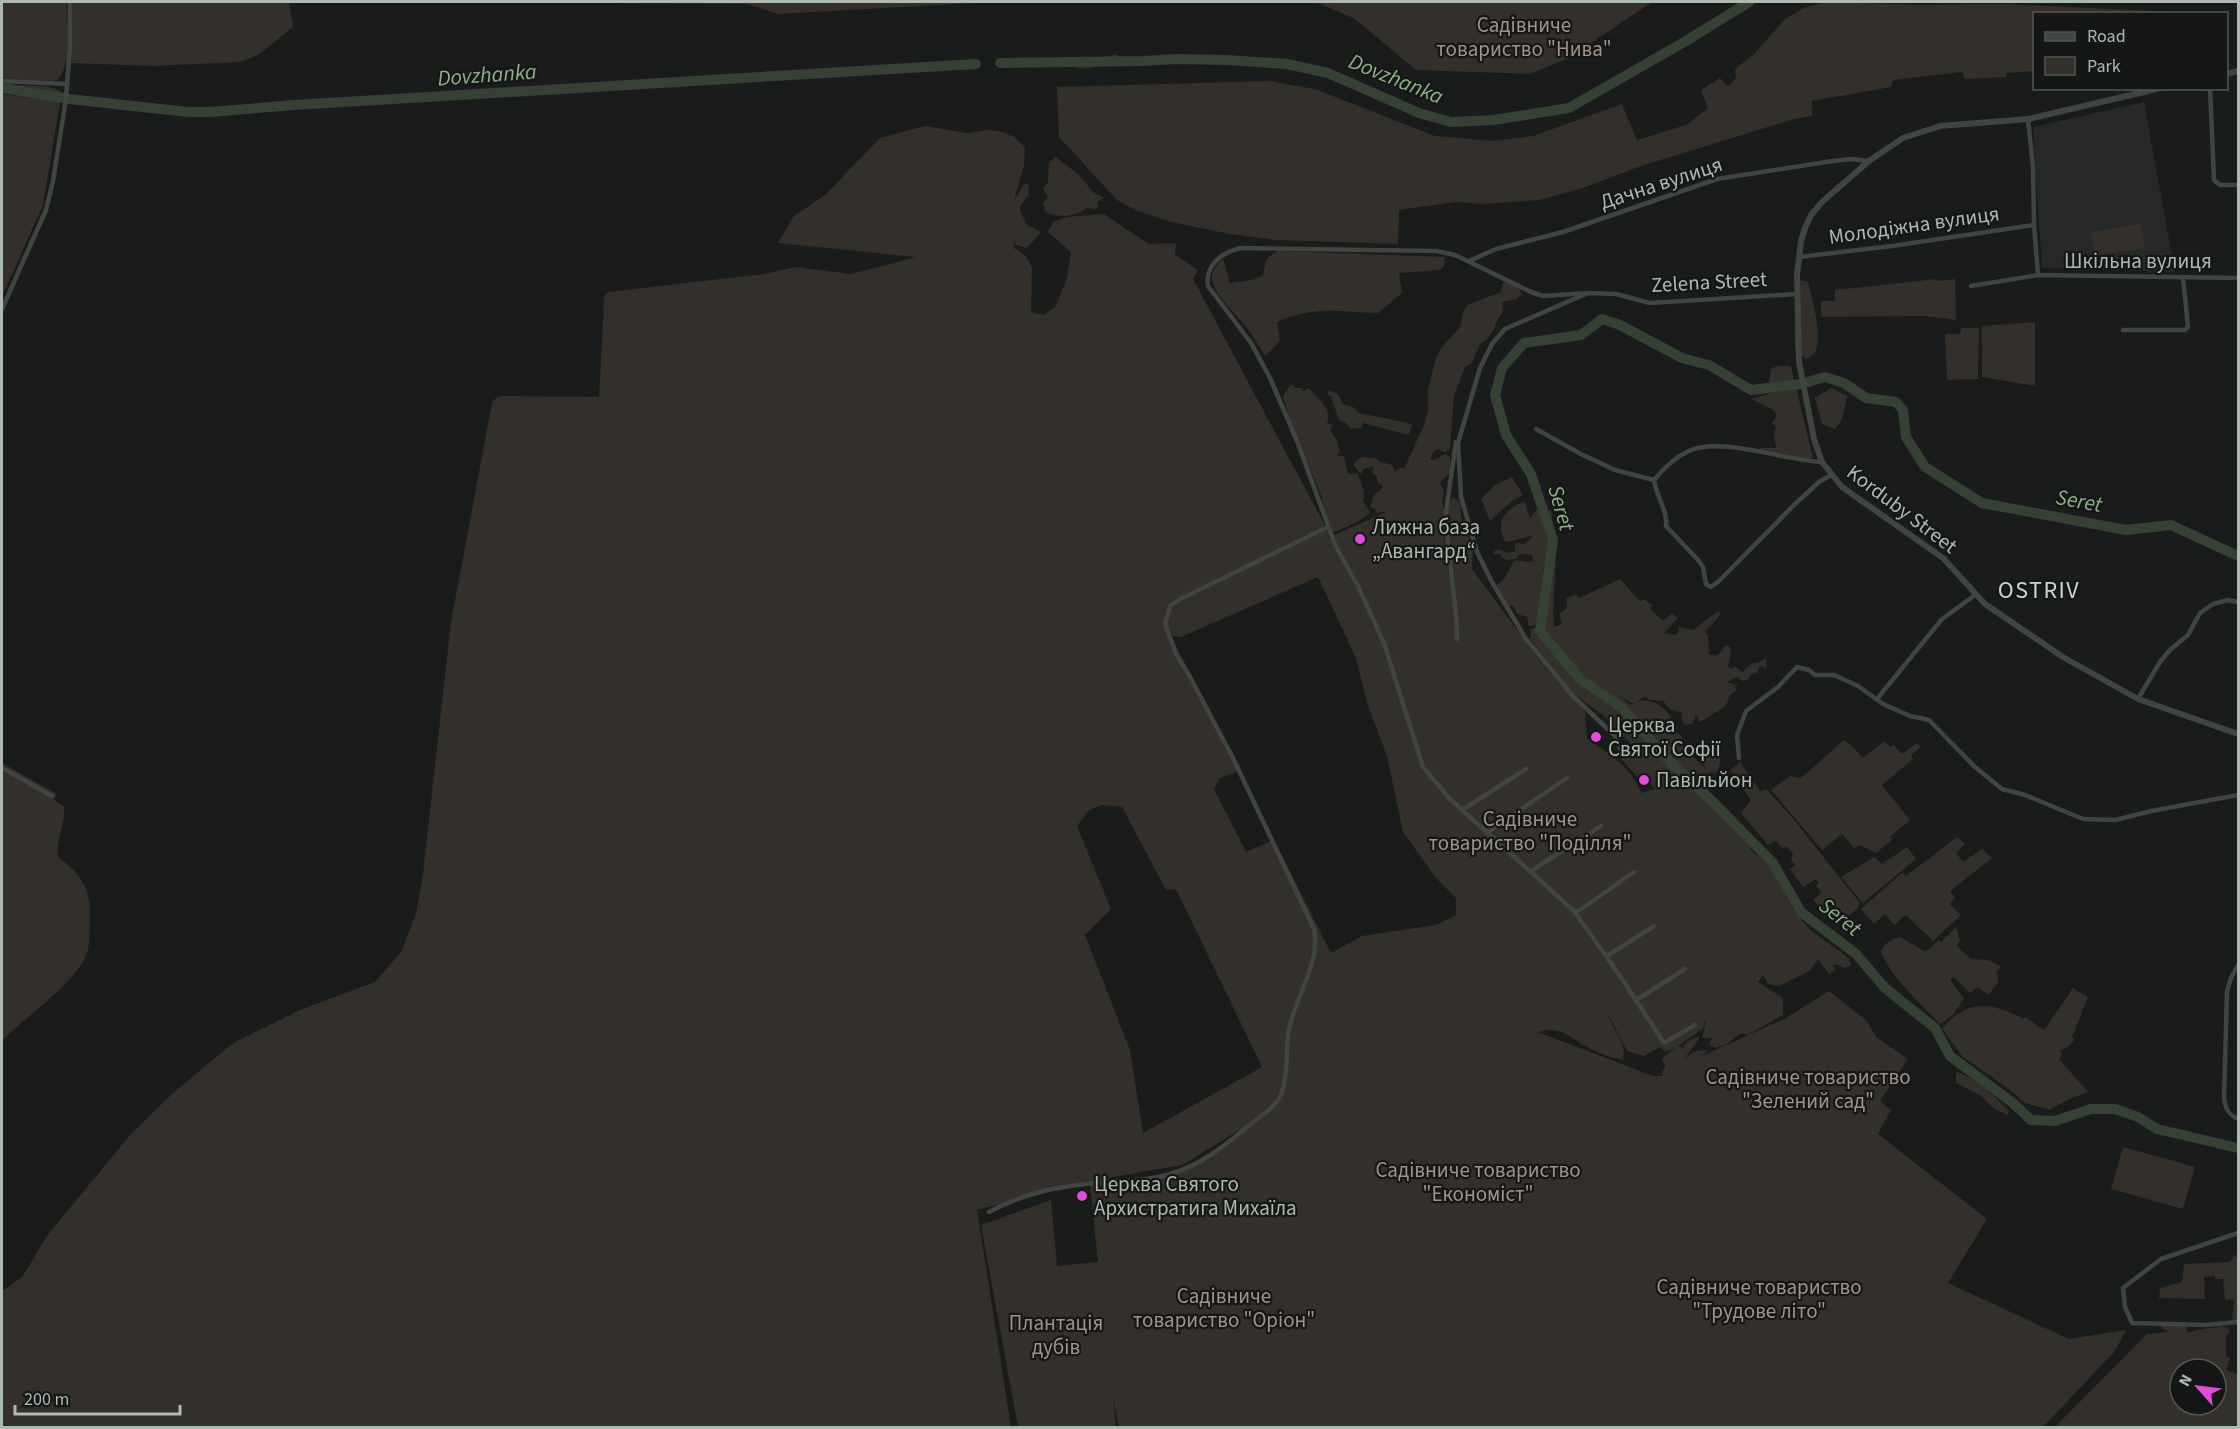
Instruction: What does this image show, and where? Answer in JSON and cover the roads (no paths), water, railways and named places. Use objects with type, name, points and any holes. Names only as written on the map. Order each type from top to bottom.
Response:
[{"type":"street","points":[[2,309],[48,203],[56,165],[67,84],[70,2]]},
{"type":"street","points":[[2,81],[67,84]]},
{"type":"street","name":"Korduby Street","points":[[2152,90],[2028,119],[1950,125],[1922,131],[1903,138],[1869,161],[1823,201],[1811,215],[1803,234],[1797,294],[1799,362],[1814,439],[1822,462],[1831,475],[1858,500],[1942,558],[1968,584],[1975,595],[1998,614],[2063,657],[2138,699],[2238,734]]},
{"type":"street","points":[[2210,90],[2214,180],[2220,185],[2238,185]]},
{"type":"street","points":[[2028,119],[2033,167],[2038,275]]},
{"type":"street","name":"Дачна вулиця","points":[[1469,261],[1496,249],[1563,232],[1717,179],[1833,161],[1851,159],[1869,161]]},
{"type":"street","name":"Молодіжна вулиця","points":[[1799,257],[2034,225]]},
{"type":"street","name":"Zelena Street","points":[[1328,528],[1297,441],[1261,361],[1237,322],[1208,286],[1207,277],[1210,267],[1227,252],[1240,248],[1436,251],[1455,255],[1511,284],[1544,296],[1617,294],[1650,303],[1797,294]]},
{"type":"street","name":"Шкільна вулиця","points":[[1971,286],[2038,275],[2238,278]]},
{"type":"street","points":[[2124,330],[2185,330],[2188,327],[2183,278]]},
{"type":"street","points":[[1588,293],[1512,325],[1499,335],[1480,368],[1458,443],[1463,507],[1477,552],[1492,582],[1526,639],[1573,696],[1616,737],[1620,749]]},
{"type":"street","points":[[1536,429],[1615,470],[1654,480]]},
{"type":"street","points":[[1457,639],[1445,519],[1454,447],[1460,434]]},
{"type":"street","points":[[1654,480],[1674,460],[1690,450],[1699,448],[1735,448],[1809,462],[1822,462]]},
{"type":"street","points":[[1654,480],[1655,489],[1665,514],[1666,526],[1699,561],[1708,586],[1718,582],[1794,505],[1819,482],[1831,475]]},
{"type":"street","points":[[989,1212],[1018,1198],[1052,1188],[1168,1175],[1201,1162],[1268,1110],[1282,1092],[1289,1027],[1316,950],[1314,929],[1233,758],[1190,675],[1176,654],[1166,624],[1170,606],[1180,599],[1328,528],[1384,643],[1420,762],[1440,789],[1574,911],[1607,956],[1664,1043],[1695,1025]]},
{"type":"street","points":[[1877,699],[1942,619],[1975,595]]},
{"type":"street","points":[[2138,699],[2160,662],[2188,635],[2200,614],[2213,604],[2228,600],[2238,602]]},
{"type":"street","points":[[1739,758],[1737,735],[1746,711],[1778,687],[1797,667],[1809,670],[1815,675],[1834,675],[1858,686],[1893,709],[1929,720],[1975,766],[2002,789],[2025,795],[2083,819],[2116,820],[2238,795]]},
{"type":"street","points":[[2,768],[52,796]]},
{"type":"street","points":[[1462,810],[1526,769]]},
{"type":"street","points":[[1488,832],[1567,778]]},
{"type":"street","points":[[1531,871],[1601,826]]},
{"type":"street","points":[[1574,911],[1580,910],[1634,872]]},
{"type":"street","points":[[1607,956],[1654,926]]},
{"type":"street","points":[[2238,965],[2227,991],[2224,1098],[2229,1114],[2238,1119]]},
{"type":"street","points":[[1636,1000],[1685,969]]},
{"type":"street","points":[[2238,1233],[2161,1259],[2123,1288],[2125,1307],[2132,1323],[2205,1325],[2238,1322]]},
{"type":"waterway","name":"Dovzhanka","points":[[1000,63],[1175,59],[1287,64],[1328,73],[1419,113],[1451,122],[1494,120],[1569,108],[1749,2]]},
{"type":"waterway","name":"Dovzhanka","points":[[2,88],[69,99],[188,112],[210,112],[976,64]]},
{"type":"waterway","name":"Seret","points":[[2238,556],[2171,525],[2126,530],[1982,503],[1925,467],[1906,437],[1903,410],[1896,402],[1866,398],[1844,383],[1825,377],[1801,384],[1751,390],[1709,365],[1682,358],[1620,325],[1602,319],[1581,335],[1524,343],[1502,368],[1495,395],[1506,435],[1531,474],[1553,540],[1540,631],[1580,679],[1622,708],[1670,762],[1773,863],[1801,912],[1856,954],[1885,988],[1935,1028],[1950,1056],[2013,1103],[2031,1120],[2055,1121],[2091,1109],[2115,1109],[2138,1117],[2157,1129],[2238,1148]]},
{"type":"place","name":"Лижна база „Авангард“","points":[[1360,539]]},
{"type":"place","name":"Церква Святої Софії","points":[[1596,737]]},
{"type":"place","name":"Павільйон","points":[[1644,780]]},
{"type":"place","name":"Церква Святого Архистратига Михаїла","points":[[1082,1196]]},
{"type":"district","name":"OSTRIV","points":[[2039,590]]},
{"type":"park label","name":"Садівниче товариство \"Нива\"","points":[[1524,37]]},
{"type":"park label","name":"Садівниче товариство \"Поділля\"","points":[[1530,831]]},
{"type":"park label","name":"Садівниче товариство \"Зелений сад\"","points":[[1808,1089]]},
{"type":"park label","name":"Садівниче товариство \"Економіст\"","points":[[1478,1182]]},
{"type":"park label","name":"Садівниче товариство \"Трудове літо\"","points":[[1759,1299]]},
{"type":"park label","name":"Садівниче товариство \"Оріон\"","points":[[1224,1308]]},
{"type":"park label","name":"Плантація дубів","points":[[1056,1335]]}]
